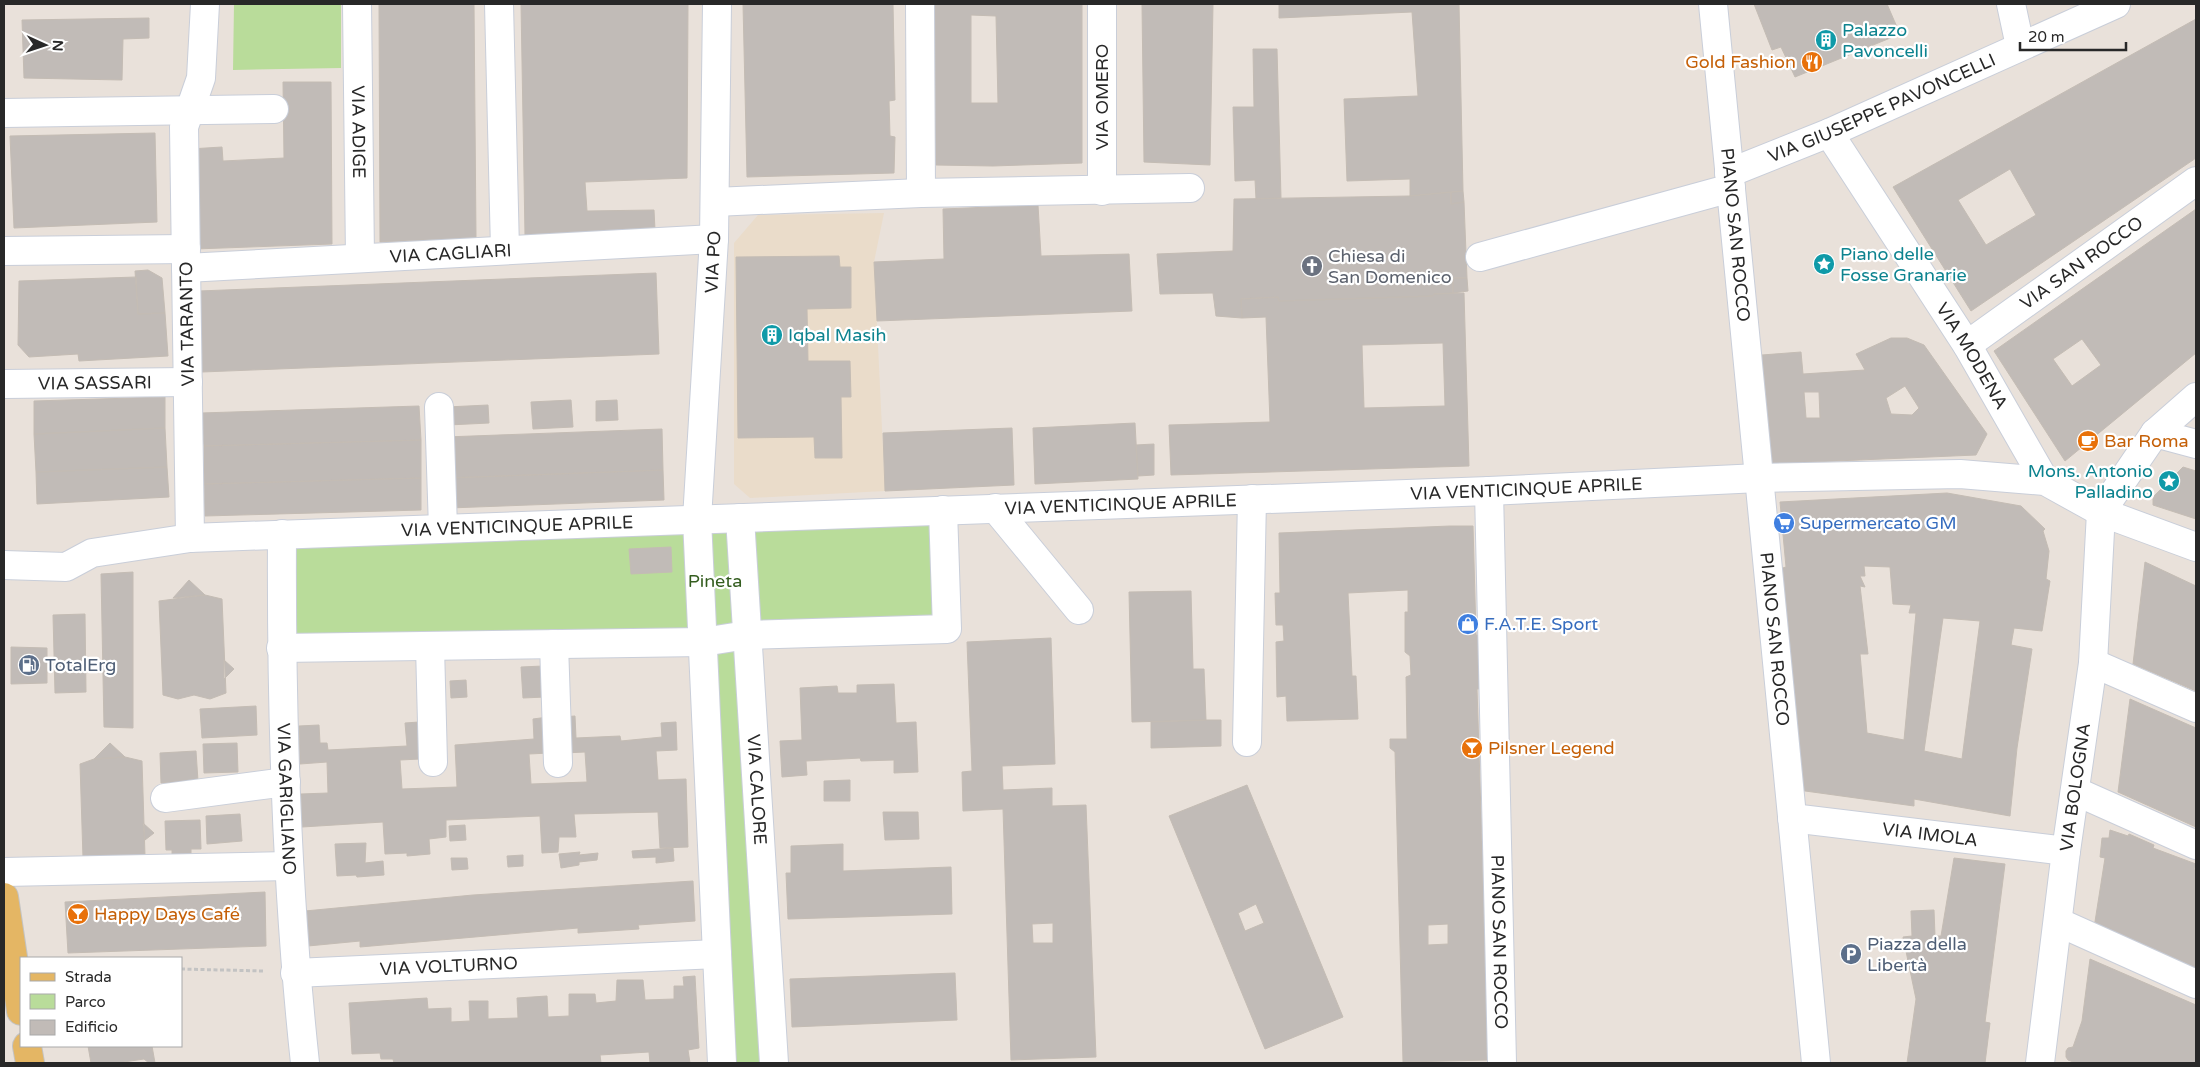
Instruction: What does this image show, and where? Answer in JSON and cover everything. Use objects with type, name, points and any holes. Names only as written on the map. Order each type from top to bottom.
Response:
[{"type":"main road","points":[[4,897],[7,944],[19,981],[20,996]]},
{"type":"main road","points":[[27,1047],[30,1063]]},
{"type":"street","name":"VIA TARANTO","points":[[190,538],[184,127],[201,78],[205,4]]},
{"type":"street","name":"VIA ADIGE","points":[[357,4],[360,258]]},
{"type":"street","points":[[499,4],[505,250]]},
{"type":"street","name":"VIA PO","points":[[697,519],[714,239],[717,4]]},
{"type":"street","points":[[920,4],[921,193]]},
{"type":"street","name":"VIA OMERO","points":[[1102,4],[1102,191]]},
{"type":"street","name":"PIANO SAN ROCCO","points":[[1713,4],[1816,1063]]},
{"type":"street","points":[[2012,4],[2020,46]]},
{"type":"street","name":"VIA GIUSEPPE PAVONCELLI","points":[[1480,257],[1730,180],[1829,133],[2116,4]]},
{"type":"street","points":[[4,113],[274,109]]},
{"type":"street","name":"VIA MODENA","points":[[1829,133],[1967,345],[2046,481]]},
{"type":"street","name":"VIA SAN ROCCO","points":[[1967,345],[2196,181]]},
{"type":"street","points":[[715,202],[921,193],[1190,188]]},
{"type":"street","name":"VIA CAGLIARI","points":[[4,251],[186,258],[360,258],[714,239]]},
{"type":"street","name":"VIA SASSARI","points":[[4,384],[188,382]]},
{"type":"street","points":[[2100,512],[2155,433],[2196,397]]},
{"type":"street","points":[[439,407],[443,528]]},
{"type":"street","points":[[2155,433],[2196,444]]},
{"type":"street","name":"VIA VENTICINQUE APRILE","points":[[4,565],[66,567],[92,553],[190,538],[1489,491],[1759,478],[1960,474],[2046,481],[2100,512],[2196,547]]},
{"type":"street","name":"PIANO SAN ROCCO","points":[[1489,491],[1502,1063]]},
{"type":"street","points":[[1246,742],[1252,499]]},
{"type":"street","points":[[996,508],[1079,610]]},
{"type":"street","points":[[282,648],[703,642],[747,635],[947,629],[943,510]]},
{"type":"street","name":"VIA BOLOGNA","points":[[2047,1061],[2058,922],[2066,851],[2093,663],[2100,512]]},
{"type":"street","name":"VIA CALORE","points":[[740,518],[774,1063]]},
{"type":"street","points":[[697,519],[722,1063]]},
{"type":"street","name":"VIA GARIGLIANO","points":[[282,534],[282,648],[288,866],[295,973],[305,1063]]},
{"type":"street","name":"VIA VENTICINQUE APRILE","points":[[4,547],[68,548],[92,553]]},
{"type":"street","points":[[554,644],[558,764]]},
{"type":"street","points":[[430,646],[433,762]]},
{"type":"street","points":[[2093,663],[2196,708]]},
{"type":"street","points":[[165,798],[286,782]]},
{"type":"street","points":[[2075,791],[2196,845]]},
{"type":"street","name":"VIA IMOLA","points":[[1792,818],[1841,834],[2066,851]]},
{"type":"street","points":[[4,872],[288,866]]},
{"type":"street","points":[[2058,922],[2196,984]]},
{"type":"street","name":"VIA VOLTURNO","points":[[295,973],[717,954]]},
{"type":"path","points":[[182,970],[226,969],[295,973]]},
{"type":"shaded area","points":[[884,213],[874,262],[885,491],[750,498],[734,484],[734,243],[758,215]]},
{"type":"green space","points":[[234,4],[341,4],[341,68],[233,70]]},
{"type":"green space","name":"Pineta","points":[[943,510],[947,629],[747,635],[774,1063],[722,1063],[703,642],[281,648],[282,534]]},
{"type":"building","points":[[379,4],[474,4],[476,238],[380,242]]},
{"type":"building","points":[[521,4],[688,4],[687,178],[585,182],[587,211],[654,210],[655,230],[525,235]]},
{"type":"building","points":[[743,4],[893,4],[895,100],[889,101],[890,136],[895,137],[894,173],[747,177]]},
{"type":"building","points":[[934,4],[1082,4],[1082,163],[993,166],[936,165]],"holes":[[[971,15],[996,16],[998,103],[971,103]]]},
{"type":"building","points":[[1142,4],[1213,4],[1210,165],[1144,162]]},
{"type":"building","points":[[1279,4],[1459,4],[1463,191],[1410,196],[1410,179],[1347,181],[1344,99],[1418,96],[1412,12],[1279,18]]},
{"type":"building","name":"Palazzo Pavoncelli","points":[[1754,4],[1887,4],[1900,34],[1795,77],[1781,47],[1772,50]]},
{"type":"building","points":[[149,18],[149,38],[123,39],[122,80],[24,78],[22,20]]},
{"type":"building","points":[[2196,19],[2196,158],[1971,311],[1893,187]],"holes":[[[2010,169],[2036,215],[1986,245],[1958,200]]]},
{"type":"building","points":[[1253,49],[1277,49],[1281,198],[1256,199],[1255,180],[1235,181],[1233,107],[1254,107]]},
{"type":"building","points":[[283,82],[331,82],[332,244],[195,249],[190,149],[222,147],[223,161],[284,158]]},
{"type":"building","points":[[155,133],[157,222],[14,228],[10,136]]},
{"type":"building","points":[[1463,191],[1464,202],[1451,204],[1451,192]]},
{"type":"building","name":"Chiesa di San Domenico","points":[[1451,192],[1451,204],[1464,202],[1467,278],[1453,278],[1453,293],[1434,294],[1433,296],[1279,301],[1278,297],[1241,299],[1242,318],[1216,316],[1213,293],[1160,294],[1157,254],[1233,251],[1234,199],[1409,196]]},
{"type":"building","points":[[1038,205],[1041,256],[1129,254],[1132,311],[877,321],[874,262],[944,259],[943,209]]},
{"type":"building","points":[[2196,209],[2196,353],[2065,461],[1994,351]],"holes":[[[2082,339],[2101,365],[2072,386],[2053,359]]]},
{"type":"building","name":"Iqbal Masih","points":[[839,256],[840,267],[851,267],[851,308],[807,309],[808,361],[850,361],[851,397],[841,397],[842,458],[815,458],[814,437],[738,438],[736,257]]},
{"type":"building","points":[[148,270],[162,278],[165,313],[138,314],[135,271]]},
{"type":"building","points":[[656,273],[659,354],[202,372],[199,291]]},
{"type":"building","points":[[136,277],[138,314],[165,313],[168,356],[79,361],[78,354],[29,357],[18,345],[19,281]]},
{"type":"building","points":[[1453,278],[1467,278],[1468,291],[1453,293]]},
{"type":"building","points":[[1464,293],[1469,466],[1171,475],[1169,425],[1270,422],[1266,317],[1242,318],[1241,299],[1278,297],[1279,301],[1433,296],[1434,294]],"holes":[[[1443,343],[1445,406],[1364,408],[1362,345]]]},
{"type":"building","points":[[1891,338],[1907,338],[1924,345],[1987,434],[1976,455],[1765,464],[1758,405],[1766,402],[1762,355],[1801,352],[1803,374],[1865,370],[1856,354]],"holes":[[[1905,386],[1919,408],[1912,415],[1891,414],[1886,398]],[[1804,392],[1819,392],[1820,418],[1806,418]]]},
{"type":"building","points":[[165,397],[165,428],[34,434],[34,401]]},
{"type":"building","points":[[571,400],[573,427],[533,429],[531,402]]},
{"type":"building","points":[[617,400],[618,420],[596,421],[596,401]]},
{"type":"building","points":[[488,405],[489,423],[448,425],[447,407]]},
{"type":"building","points":[[419,406],[421,440],[204,446],[201,413]]},
{"type":"building","points":[[1135,423],[1138,479],[1035,484],[1033,428]]},
{"type":"building","points":[[165,428],[167,467],[36,472],[34,434]]},
{"type":"building","points":[[1012,428],[1014,485],[885,491],[883,433]]},
{"type":"building","points":[[662,429],[663,470],[448,478],[445,437]]},
{"type":"building","points":[[421,440],[421,478],[204,484],[204,446]]},
{"type":"building","points":[[1154,444],[1154,475],[1138,476],[1136,445]]},
{"type":"building","points":[[167,467],[169,497],[37,504],[36,472]]},
{"type":"building","points":[[2183,467],[2196,471],[2196,519],[2153,505],[2153,497]]},
{"type":"building","points":[[663,470],[664,500],[449,508],[448,478]]},
{"type":"building","points":[[421,478],[421,510],[205,516],[204,484]]},
{"type":"building","points":[[1947,493],[2021,506],[2045,529],[2043,531],[2049,551],[2046,579],[2050,581],[2042,631],[2014,628],[2011,645],[2032,649],[2017,748],[2010,816],[1914,799],[1914,806],[1798,790],[1776,570],[1786,567],[1780,502]],"holes":[[[1864,566],[1890,567],[1893,604],[1911,605],[1909,613],[1916,613],[1904,740],[1867,733],[1860,654],[1868,654],[1860,586],[1865,587],[1860,576],[1865,576]],[[1943,618],[1980,621],[1962,759],[1924,751]]]},
{"type":"building","points":[[1473,526],[1476,635],[1483,636],[1486,688],[1477,689],[1489,1060],[1403,1062],[1395,752],[1390,748],[1390,739],[1407,739],[1406,677],[1411,675],[1410,656],[1405,652],[1405,612],[1408,612],[1408,590],[1348,593],[1352,676],[1356,676],[1358,719],[1287,721],[1286,696],[1277,697],[1276,642],[1284,641],[1283,625],[1276,625],[1275,593],[1280,593],[1279,533]],"holes":[[[1448,924],[1448,944],[1428,945],[1428,925]]]},
{"type":"building","points":[[671,547],[672,572],[631,574],[629,549]]},
{"type":"building","points":[[2145,562],[2196,586],[2196,691],[2133,664]]},
{"type":"building","points":[[133,572],[133,728],[104,727],[101,574]]},
{"type":"building","points":[[189,580],[205,595],[173,598]]},
{"type":"building","points":[[1191,591],[1193,669],[1204,669],[1206,720],[1132,722],[1129,592]]},
{"type":"building","points":[[205,595],[222,599],[226,693],[210,699],[194,695],[178,699],[163,695],[159,601]]},
{"type":"building","points":[[85,614],[86,692],[55,693],[53,615]]},
{"type":"building","points":[[1051,638],[1055,764],[1002,766],[1003,790],[1052,788],[1052,806],[1086,805],[1096,1057],[1011,1060],[1003,809],[963,811],[962,772],[972,771],[967,642]],"holes":[[[1053,923],[1053,943],[1033,943],[1032,924]]]},
{"type":"building","points":[[11,647],[47,648],[47,683],[11,684]]},
{"type":"building","points":[[224,660],[234,669],[224,679]]},
{"type":"building","points":[[543,666],[545,697],[523,698],[521,667]]},
{"type":"building","points":[[466,680],[467,697],[451,698],[450,681]]},
{"type":"building","points":[[894,684],[896,723],[916,722],[918,772],[894,773],[894,760],[861,761],[860,758],[806,761],[807,775],[782,777],[780,741],[802,740],[800,688],[837,686],[838,693],[857,693],[857,685]]},
{"type":"building","points":[[2130,699],[2196,728],[2196,827],[2118,792]]},
{"type":"building","points":[[256,706],[257,735],[202,738],[200,709]]},
{"type":"building","points":[[575,716],[576,738],[620,736],[621,741],[662,737],[661,723],[676,722],[677,750],[656,751],[658,780],[686,779],[688,847],[660,848],[658,812],[574,814],[576,837],[559,837],[558,852],[542,853],[540,816],[446,820],[446,837],[429,839],[430,854],[407,856],[407,853],[385,854],[383,822],[302,827],[301,794],[328,793],[327,762],[300,764],[299,726],[319,725],[320,743],[327,743],[328,750],[407,746],[405,723],[419,722],[420,759],[400,760],[402,789],[457,787],[455,745],[534,739],[533,719],[548,717],[549,753],[529,754],[531,784],[587,782],[585,752],[564,753],[562,717]]},
{"type":"building","points":[[1221,720],[1221,746],[1151,748],[1151,722]]},
{"type":"building","points":[[110,743],[125,757],[94,759]]},
{"type":"building","points":[[237,743],[238,772],[204,773],[203,744]]},
{"type":"building","points":[[196,751],[198,781],[161,783],[160,753]]},
{"type":"building","points":[[125,757],[142,761],[145,856],[83,858],[80,764],[94,759]]},
{"type":"building","points":[[850,780],[850,801],[824,801],[824,781]]},
{"type":"building","points":[[1247,785],[1343,1017],[1265,1049],[1169,816]],"holes":[[[1256,904],[1264,923],[1245,931],[1238,913]]]},
{"type":"building","points":[[883,812],[918,812],[919,839],[885,840]]},
{"type":"building","points":[[240,814],[242,841],[207,844],[206,816]]},
{"type":"building","points":[[200,820],[201,849],[191,849],[191,859],[172,860],[172,850],[166,850],[165,821]]},
{"type":"building","points":[[143,823],[154,833],[145,840]]},
{"type":"building","points":[[465,825],[466,840],[450,841],[449,826]]},
{"type":"building","points":[[2110,830],[2128,836],[2129,834],[2154,845],[2153,848],[2196,864],[2194,869],[2196,870],[2196,972],[2094,928],[2105,858],[2100,857],[2102,838],[2109,838]]},
{"type":"building","points":[[366,843],[365,863],[383,861],[384,875],[337,876],[335,844]]},
{"type":"building","points":[[843,844],[843,871],[951,867],[952,914],[788,919],[786,873],[791,873],[791,846]]},
{"type":"building","points":[[673,848],[674,861],[656,863],[656,857],[633,858],[632,851]]},
{"type":"building","points":[[580,852],[579,855],[598,853],[597,860],[579,862],[579,865],[561,868],[559,854]]},
{"type":"building","points":[[523,855],[523,866],[508,867],[507,856]]},
{"type":"building","points":[[451,858],[467,858],[468,869],[452,870]]},
{"type":"building","points":[[1954,858],[2005,864],[1985,1022],[1990,1023],[1985,1063],[1907,1063],[1916,999],[1903,937],[1912,936],[1911,911],[1934,910],[1935,936],[1941,936]]},
{"type":"building","points":[[693,881],[695,921],[638,925],[639,929],[578,933],[578,928],[360,947],[360,941],[308,946],[305,911],[473,895]]},
{"type":"building","points":[[265,892],[266,946],[68,953],[65,902]]},
{"type":"building","points":[[2090,959],[2196,1005],[2196,1063],[2076,1063],[2068,1060],[2066,1051],[2068,1048],[2073,1047],[2082,1021]]},
{"type":"building","points":[[955,973],[957,1020],[792,1027],[790,979]]},
{"type":"building","points":[[695,976],[699,1048],[688,1050],[690,1063],[650,1063],[649,1052],[600,1055],[601,1063],[394,1063],[393,1059],[381,1059],[380,1053],[352,1054],[349,1003],[427,998],[428,1009],[451,1008],[451,1022],[470,1021],[469,1001],[488,1001],[488,1019],[518,1018],[517,998],[547,996],[548,1017],[569,1016],[569,994],[595,994],[596,1003],[616,1001],[617,980],[643,980],[645,1000],[674,999],[674,986],[684,986],[683,977]]},
{"type":"building","points":[[88,1047],[152,1047],[155,1063],[149,1063],[144,1059],[117,1063],[91,1063]]},
{"type":"place","name":"Palazzo Pavoncelli","points":[[1826,40]]},
{"type":"place","name":"Gold Fashion","points":[[1812,62]]},
{"type":"place","name":"Piano delle Fosse Granarie","points":[[1824,264]]},
{"type":"place","name":"Chiesa di San Domenico","points":[[1312,266]]},
{"type":"place","name":"Iqbal Masih","points":[[772,335]]},
{"type":"place","name":"Bar Roma","points":[[2088,441]]},
{"type":"place","name":"Mons. Antonio Palladino","points":[[2169,481]]},
{"type":"place","name":"Supermercato GM","points":[[1784,523]]},
{"type":"place","name":"F.A.T.E. Sport","points":[[1468,624]]},
{"type":"place","name":"TotalErg","points":[[29,665]]},
{"type":"place","name":"Pilsner Legend","points":[[1472,748]]},
{"type":"place","name":"Happy Days Café","points":[[78,914]]},
{"type":"place","name":"Piazza della Libertà","points":[[1851,954]]}]
